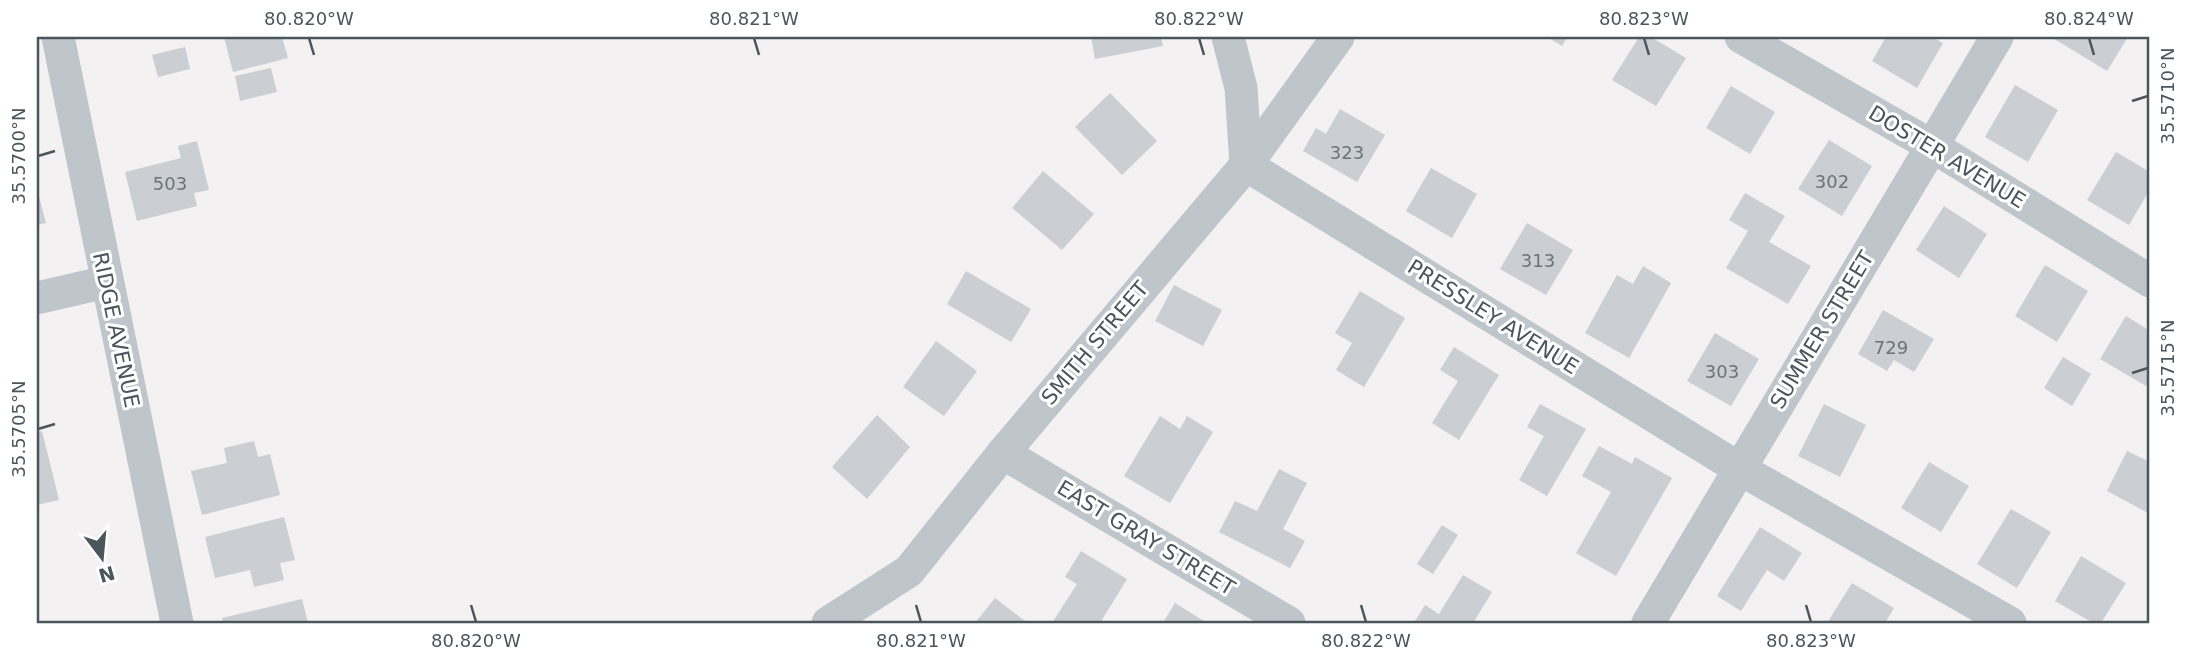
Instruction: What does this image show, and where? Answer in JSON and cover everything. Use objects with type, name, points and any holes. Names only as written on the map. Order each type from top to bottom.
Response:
[{"type":"street","name":"RIDGE AVENUE","points":[[58,37],[177,623]]},
{"type":"street","points":[[1228,37],[1241,88],[1246,165]]},
{"type":"street","name":"SMITH STREET","points":[[828,623],[909,571],[1003,453],[1246,165],[1338,37]]},
{"type":"street","name":"DOSTER AVENUE","points":[[1741,37],[1931,146],[2150,281]]},
{"type":"street","name":"SUMMER STREET","points":[[1648,623],[1997,37]]},
{"type":"street","name":"PRESSLEY AVENUE","points":[[1246,165],[1740,468],[2010,623]]},
{"type":"street","points":[[37,298],[106,282]]},
{"type":"street","name":"EAST GRAY STREET","points":[[1003,453],[1289,623]]},
{"type":"building","points":[[224,37],[282,37],[288,58],[233,72]]},
{"type":"building","points":[[1091,37],[1161,37],[1163,46],[1095,59]]},
{"type":"building","points":[[1547,37],[1567,37],[1562,46]]},
{"type":"building","points":[[1639,37],[1651,37],[1686,58],[1656,106],[1612,80]]},
{"type":"building","points":[[1886,37],[1932,37],[1943,43],[1917,88],[1872,61]]},
{"type":"building","points":[[2051,37],[2128,37],[2107,71]]},
{"type":"building","points":[[185,47],[190,69],[158,77],[152,55]]},
{"type":"building","points":[[271,68],[277,92],[240,101],[235,76]]},
{"type":"building","points":[[2015,85],[2058,110],[2028,162],[1985,137]]},
{"type":"building","points":[[1731,86],[1775,112],[1750,154],[1706,128]]},
{"type":"building","points":[[1110,93],[1157,141],[1122,175],[1075,127]]},
{"type":"building","points":[[1340,109],[1385,135],[1357,182],[1303,151],[1316,128],[1326,134]]},
{"type":"building","points":[[1829,140],[1872,166],[1842,216],[1798,189]]},
{"type":"building","points":[[197,141],[209,190],[194,193],[197,206],[137,221],[125,172],[181,158],[178,146]]},
{"type":"building","points":[[2116,152],[2150,172],[2150,189],[2129,225],[2087,200]]},
{"type":"building","points":[[1431,168],[1477,194],[1452,238],[1406,211]]},
{"type":"building","points":[[1043,171],[1094,214],[1062,250],[1012,208]]},
{"type":"building","points":[[37,189],[46,223],[37,225]]},
{"type":"building","points":[[1745,193],[1785,216],[1769,242],[1811,266],[1788,304],[1726,268],[1748,231],[1729,220]]},
{"type":"building","points":[[1944,206],[1987,234],[1959,278],[1916,250]]},
{"type":"building","points":[[1527,223],[1573,250],[1546,295],[1500,269]]},
{"type":"building","points":[[2045,265],[2088,291],[2057,342],[2015,316]]},
{"type":"building","points":[[1643,266],[1671,283],[1629,358],[1585,333],[1617,275],[1633,284]]},
{"type":"building","points":[[966,271],[1031,309],[1011,342],[947,304]]},
{"type":"building","points":[[1174,285],[1222,310],[1203,346],[1155,321]]},
{"type":"building","points":[[1360,291],[1405,318],[1364,387],[1336,370],[1352,343],[1335,333]]},
{"type":"building","points":[[1883,310],[1934,339],[1914,372],[1894,360],[1887,371],[1858,354]]},
{"type":"building","points":[[2126,316],[2150,331],[2150,379],[2146,386],[2100,359]]},
{"type":"building","points":[[1715,333],[1759,359],[1731,406],[1687,381]]},
{"type":"building","points":[[936,341],[977,371],[944,416],[903,387]]},
{"type":"building","points":[[1454,347],[1499,375],[1459,440],[1432,423],[1458,381],[1440,370]]},
{"type":"building","points":[[2063,357],[2091,374],[2072,406],[2044,388]]},
{"type":"building","points":[[1540,404],[1586,429],[1547,496],[1519,480],[1544,436],[1527,427]]},
{"type":"building","points":[[1824,404],[1866,425],[1840,477],[1798,456]]},
{"type":"building","points":[[877,415],[910,447],[867,499],[832,467]]},
{"type":"building","points":[[1160,416],[1180,429],[1187,416],[1213,432],[1170,503],[1124,476]]},
{"type":"building","points":[[42,431],[59,500],[37,505],[37,432]]},
{"type":"building","points":[[254,441],[258,457],[270,454],[280,495],[202,515],[191,471],[227,463],[224,448]]},
{"type":"building","points":[[1599,446],[1632,464],[1635,457],[1672,478],[1616,576],[1576,553],[1611,492],[1582,476]]},
{"type":"building","points":[[2127,451],[2150,462],[2150,514],[2107,491]]},
{"type":"building","points":[[1929,462],[1969,486],[1941,532],[1901,508]]},
{"type":"building","points":[[1279,469],[1307,483],[1283,529],[1305,541],[1290,568],[1219,532],[1235,501],[1257,511]]},
{"type":"building","points":[[2011,509],[2051,532],[2017,588],[1977,564]]},
{"type":"building","points":[[284,517],[295,560],[280,563],[284,580],[254,587],[250,570],[215,578],[205,537]]},
{"type":"building","points":[[1442,525],[1458,535],[1433,574],[1417,564]]},
{"type":"building","points":[[1760,527],[1802,553],[1784,581],[1767,570],[1741,611],[1717,596]]},
{"type":"building","points":[[1081,551],[1127,579],[1100,623],[1052,623],[1077,584],[1065,577]]},
{"type":"building","points":[[2081,556],[2126,583],[2101,623],[2093,623],[2055,601]]},
{"type":"building","points":[[1463,575],[1492,592],[1473,623],[1414,623],[1425,605],[1439,614]]},
{"type":"building","points":[[1852,583],[1894,608],[1885,623],[1827,623]]},
{"type":"building","points":[[995,598],[1025,621],[1024,623],[975,623]]},
{"type":"building","points":[[302,599],[308,623],[223,623],[222,618]]},
{"type":"building","points":[[1175,603],[1207,623],[1163,623]]}]
